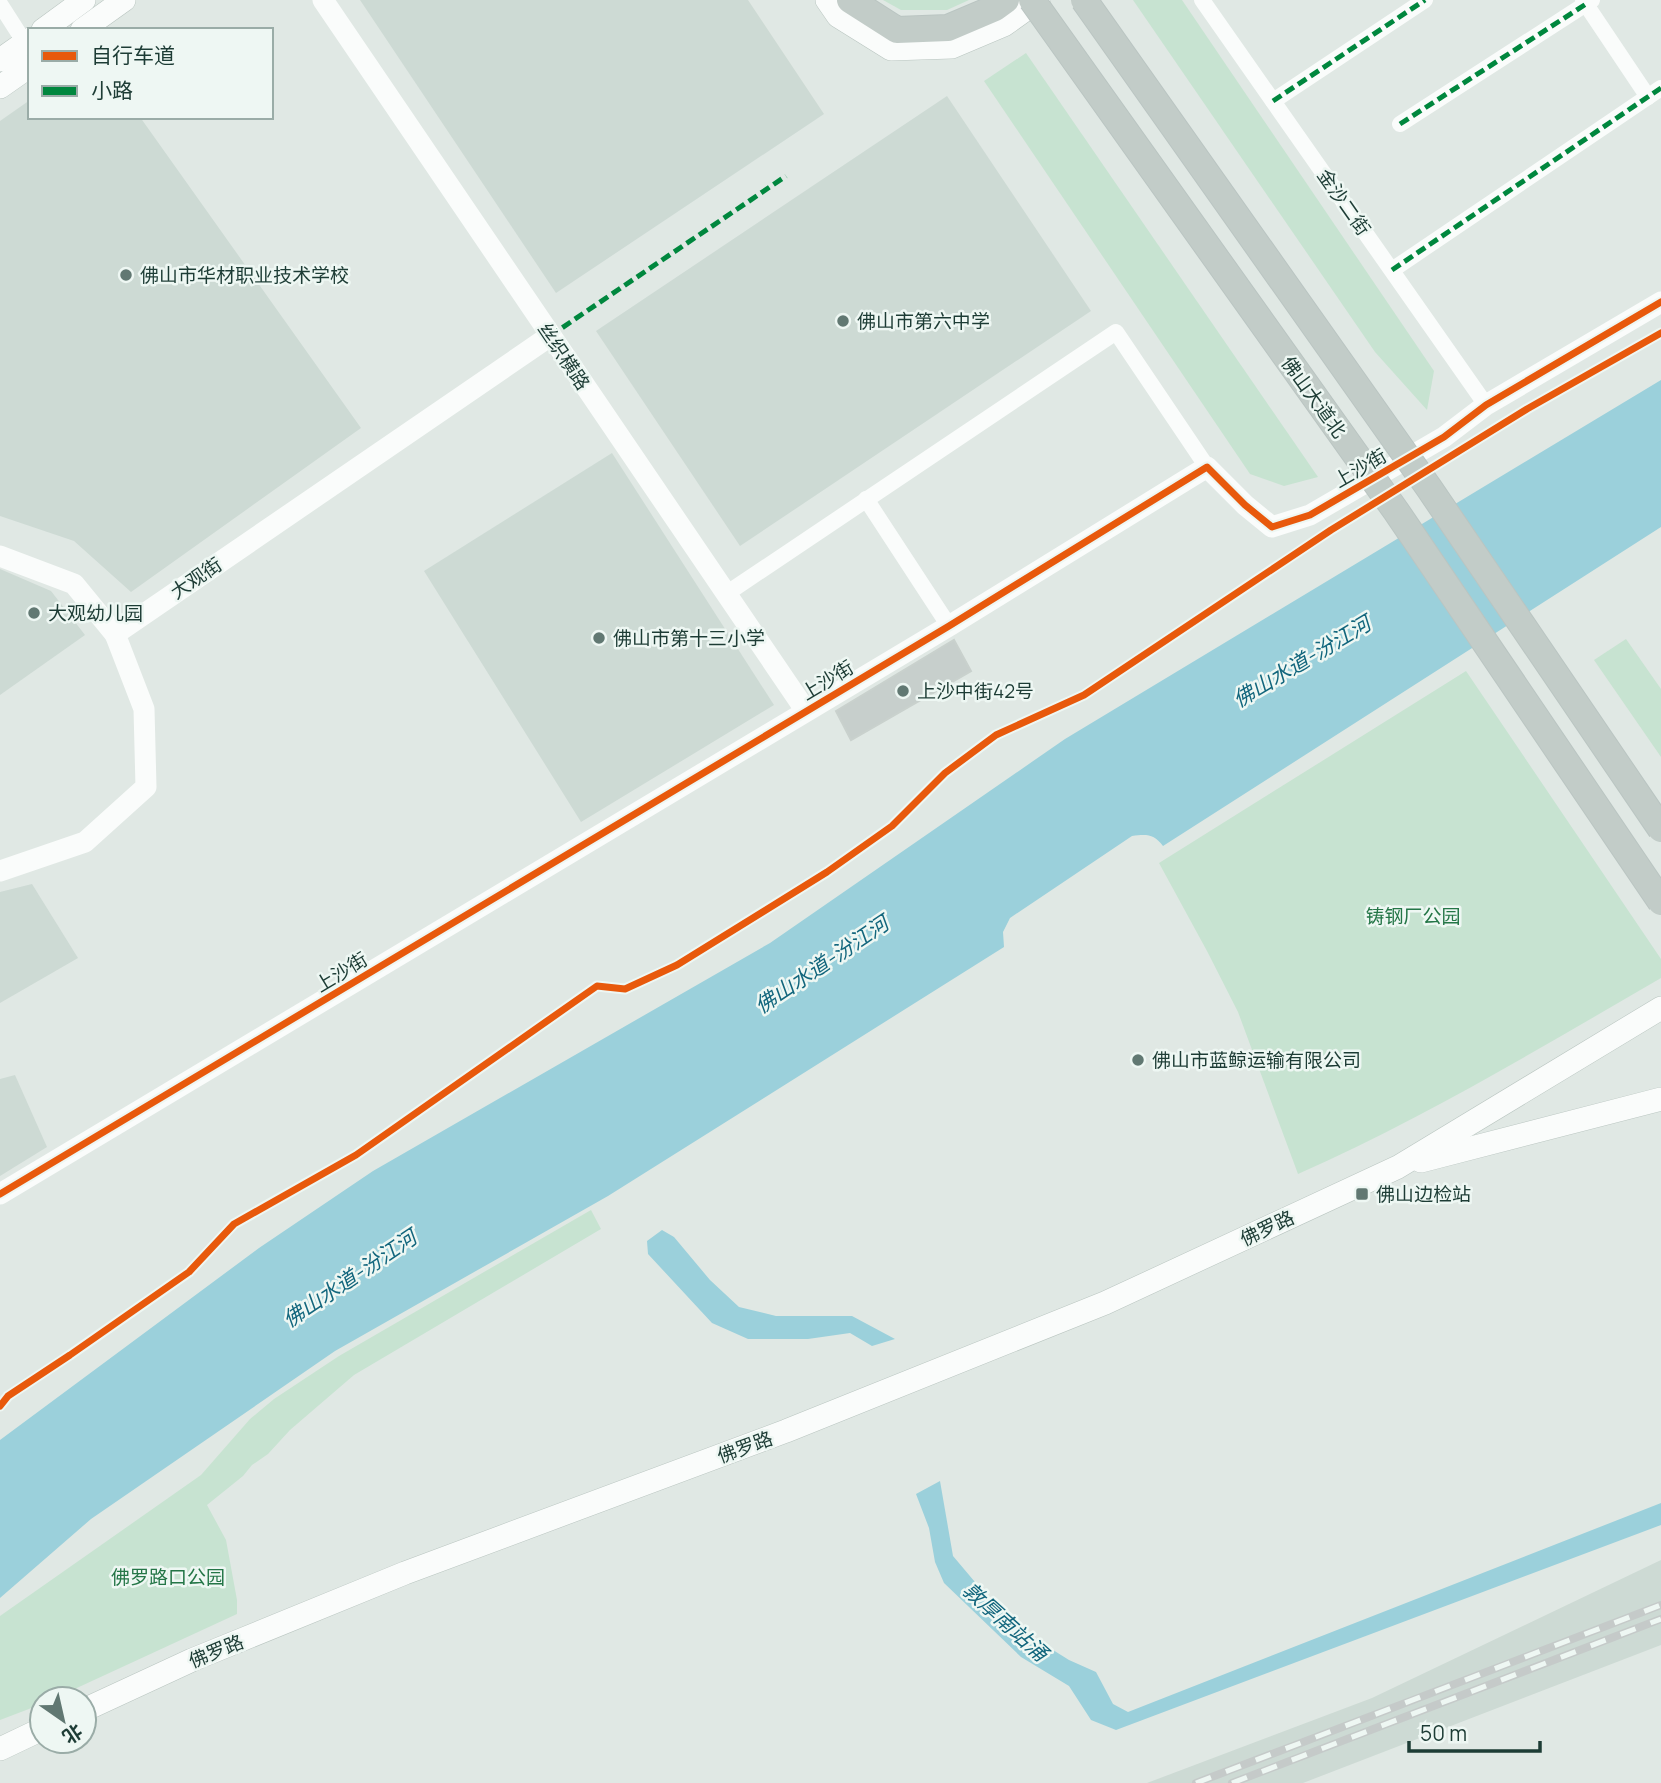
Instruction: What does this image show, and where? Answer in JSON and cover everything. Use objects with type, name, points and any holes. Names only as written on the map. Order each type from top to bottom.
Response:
[{"type":"highway","points":[[850,0],[897,30],[947,28],[995,8],[1006,0]]},
{"type":"highway","name":"佛山大道北","points":[[1032,0],[1396,511],[1661,902]]},
{"type":"highway","points":[[1084,0],[1429,488],[1661,829]]},
{"type":"main road","points":[[45,28],[84,0]]},
{"type":"main road","points":[[85,28],[124,0]]},
{"type":"main road","points":[[827,0],[838,16],[891,49],[952,47],[1004,25],[1039,0]]},
{"type":"main road","points":[[0,60],[28,40]]},
{"type":"main road","points":[[0,87],[28,67]]},
{"type":"main road","name":"佛罗路","points":[[98,1704],[192,1660],[405,1573],[786,1431],[1105,1303],[1398,1167],[1661,1007]]},
{"type":"main road","name":"佛罗路","points":[[1398,1167],[1661,1099]]},
{"type":"main road","points":[[0,1749],[28,1736]]},
{"type":"street","name":"丝织横路","points":[[323,0],[806,711]]},
{"type":"street","name":"金沙二街","points":[[1202,0],[1486,405]]},
{"type":"street","points":[[1273,101],[1425,0]]},
{"type":"street","points":[[1392,270],[1655,92],[1587,1],[1401,124]]},
{"type":"street","points":[[0,4],[28,32]]},
{"type":"street","name":"上沙街","points":[[0,1194],[949,626],[1207,467],[1245,505],[1272,527],[1310,515],[1444,437],[1486,405],[1661,302]]},
{"type":"street","points":[[726,594],[1116,332],[1207,467]]},
{"type":"street","name":"大观街","points":[[115,634],[550,336]]},
{"type":"street","points":[[866,499],[949,626]]},
{"type":"street","points":[[0,555],[74,584],[115,634],[144,709],[146,786],[85,842],[0,871]]},
{"type":"shaded area","points":[[360,0],[748,0],[824,114],[556,293]]},
{"type":"shaded area","name":"佛山市第六中学","points":[[947,96],[1091,311],[740,546],[596,331]]},
{"type":"shaded area","name":"佛山市华材职业技术学校","points":[[28,101],[28,119],[141,119],[361,428],[131,592],[74,541],[0,516],[0,121]]},
{"type":"shaded area","name":"佛山市第十三小学","points":[[612,453],[774,705],[581,822],[424,571]]},
{"type":"shaded area","name":"大观幼儿园","points":[[0,569],[51,591],[85,635],[0,695]]},
{"type":"shaded area","points":[[32,884],[78,958],[0,1003],[0,892]]},
{"type":"shaded area","points":[[15,1075],[47,1147],[0,1176],[0,1079]]},
{"type":"shaded area","points":[[1661,1560],[1661,1645],[1303,1783],[1147,1783],[1372,1698]]},
{"type":"green space","points":[[883,0],[969,0],[947,10],[901,10]]},
{"type":"green space","points":[[1133,0],[1182,0],[1434,371],[1427,410],[1375,352]]},
{"type":"green space","points":[[1026,53],[1318,477],[1284,486],[1250,474],[984,81]]},
{"type":"green space","points":[[1626,639],[1661,689],[1661,757],[1594,660]]},
{"type":"green space","name":"铸钢厂公园","points":[[1466,671],[1661,959],[1661,978],[1437,1106],[1298,1174],[1238,1012],[1159,863]]},
{"type":"green space","name":"佛罗路口公园","points":[[591,1210],[601,1229],[354,1375],[290,1430],[268,1454],[207,1505],[226,1540],[237,1614],[83,1685],[28,1685],[28,1709],[0,1720],[0,1616],[201,1475],[250,1419],[274,1399],[339,1356]]},
{"type":"water","name":"佛山水道-汾江河","points":[[1661,380],[1661,527],[1163,846],[1150,836],[1132,836],[1010,918],[1003,932],[1004,947],[608,1196],[335,1351],[91,1519],[0,1598],[0,1440],[259,1248],[373,1171],[770,943],[1065,739]]},
{"type":"water","points":[[662,1230],[674,1237],[710,1280],[739,1307],[776,1316],[852,1316],[895,1339],[872,1346],[850,1333],[808,1339],[748,1339],[712,1323],[648,1254],[647,1241]]},
{"type":"water","name":"敦厚南站涌","points":[[940,1481],[953,1556],[991,1601],[1037,1640],[1069,1660],[1096,1672],[1113,1704],[1128,1712],[1661,1503],[1661,1525],[1116,1730],[1091,1720],[1069,1686],[1021,1657],[944,1583],[935,1562],[929,1528],[916,1494]]},
{"type":"building","name":"上沙中街42号","points":[[954,640],[971,671],[851,740],[836,711]]},
{"type":"railway","points":[[1196,1783],[1661,1605]]},
{"type":"railway","points":[[1232,1783],[1661,1619]]},
{"type":"marked path","points":[[1273,101],[1425,0]]},
{"type":"marked path","points":[[1400,124],[1586,4]]},
{"type":"marked path","points":[[1392,270],[1661,88]]},
{"type":"marked path","points":[[550,336],[786,176]]},
{"type":"cycle path","points":[[0,1194],[949,626],[1207,467],[1245,505],[1272,527],[1310,515],[1444,437],[1486,405],[1661,302]]},
{"type":"cycle path","points":[[0,1406],[8,1396],[189,1272],[234,1224],[356,1155],[597,986],[625,989],[677,965],[827,872],[892,826],[945,773],[996,735],[1084,695],[1331,530],[1527,409],[1661,333]]},
{"type":"place","name":"佛山市华材职业技术学校","points":[[126,275]]},
{"type":"place","name":"佛山市第六中学","points":[[843,321]]},
{"type":"place","name":"大观幼儿园","points":[[34,613]]},
{"type":"place","name":"佛山市第十三小学","points":[[599,638]]},
{"type":"place","name":"上沙中街42号","points":[[903,691]]},
{"type":"place","name":"佛山市蓝鲸运输有限公司","points":[[1138,1060]]},
{"type":"place","name":"佛山边检站","points":[[1362,1194]]}]
